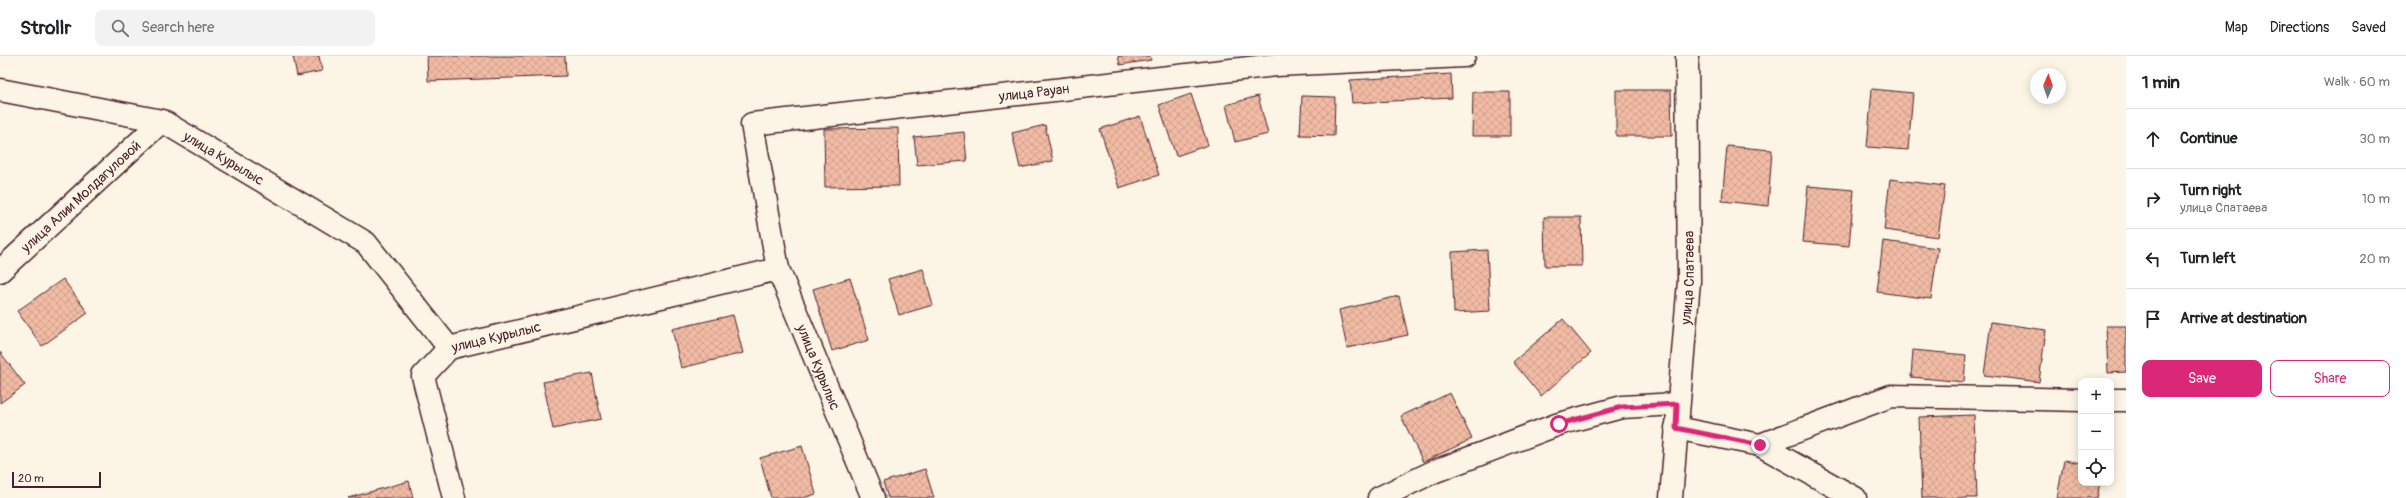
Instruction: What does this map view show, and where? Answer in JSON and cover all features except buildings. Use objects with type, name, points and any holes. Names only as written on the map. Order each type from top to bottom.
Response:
[{"type":"street","name":"улица Рауан","points":[[778,269],[752,124],[1276,65],[1464,56]]},
{"type":"street","name":"улица Спатаева","points":[[1671,498],[1677,404],[1689,281],[1688,56]]},
{"type":"street","name":"улица Курылыс","points":[[0,90],[162,121],[366,243],[449,348],[778,269],[873,498]]},
{"type":"street","name":"улица Алии Молдагуловой","points":[[0,271],[162,121]]},
{"type":"street","points":[[449,348],[424,376],[454,498]]},
{"type":"street","points":[[1760,445],[1891,396],[2078,400]]},
{"type":"street","points":[[2114,400],[2126,400]]},
{"type":"street","points":[[1379,498],[1433,472],[1559,424],[1622,407],[1677,404]]},
{"type":"street","points":[[1676,428],[1760,445],[1855,498]]},
{"type":"route","points":[[1559,424],[1622,407],[1677,404],[1676,428],[1760,445]]}]
